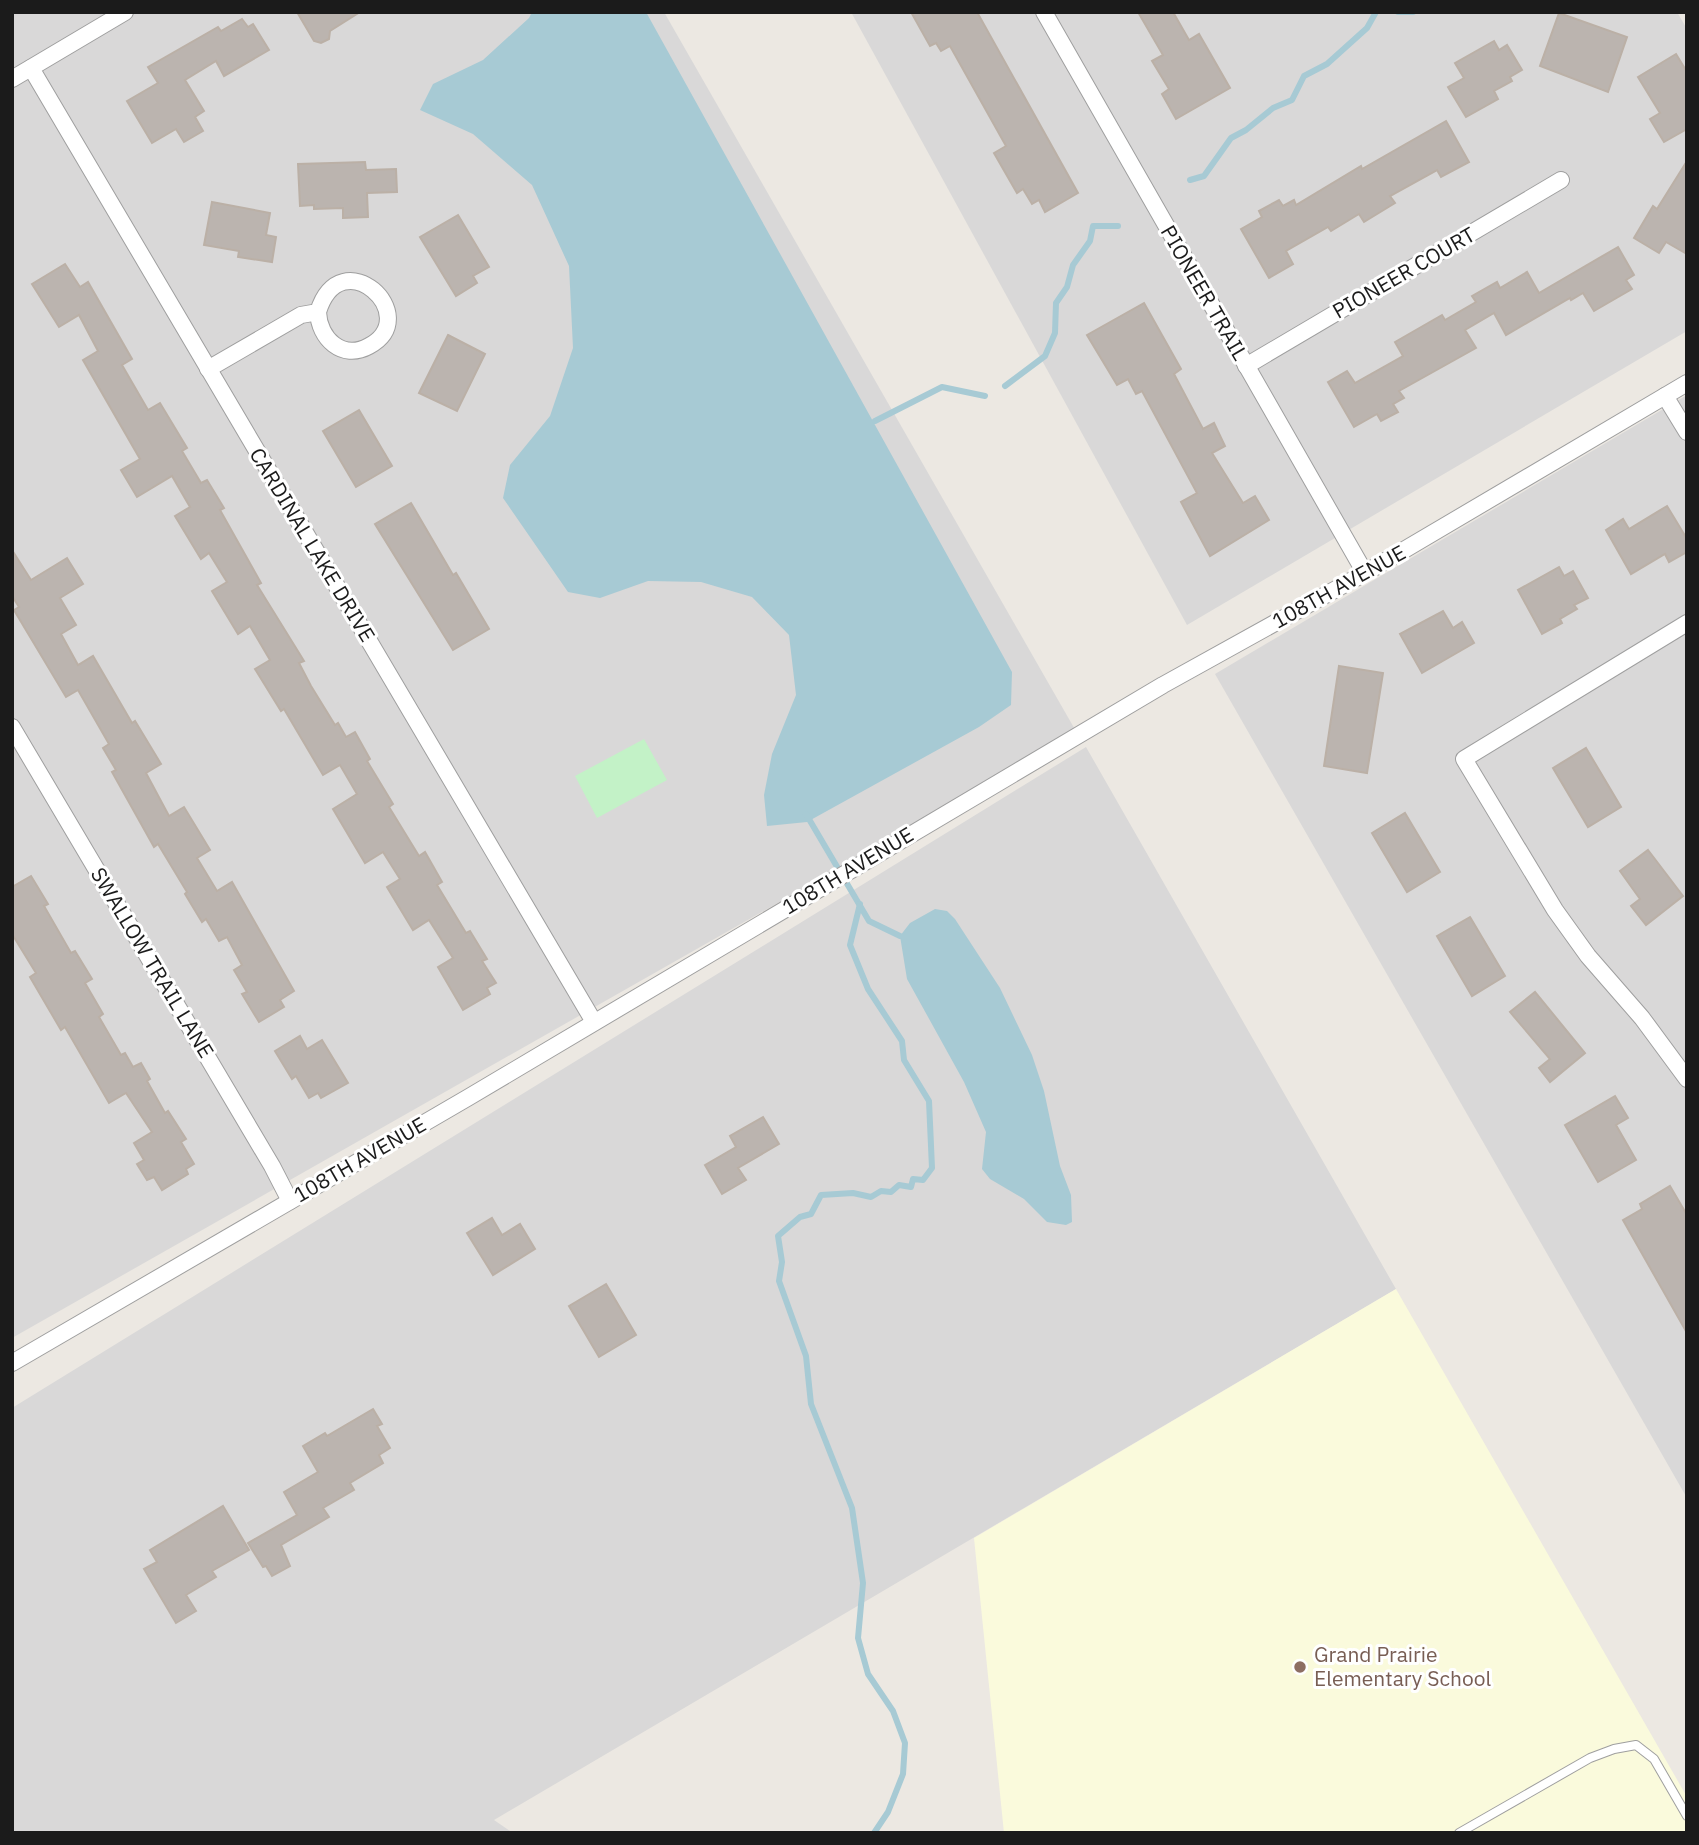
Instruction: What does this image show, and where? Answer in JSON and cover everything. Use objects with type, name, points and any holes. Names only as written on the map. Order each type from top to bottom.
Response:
[{"type":"street","points":[[12,79],[125,12]]},
{"type":"street","name":"PIONEER TRAIL","points":[[1044,12],[1365,573]]},
{"type":"street","name":"CARDINAL LAKE DRIVE","points":[[31,68],[594,1022]]},
{"type":"street","name":"PIONEER COURT","points":[[1246,366],[1561,180]]},
{"type":"street","points":[[349,281],[370,286],[379,293],[387,313],[382,334],[375,343],[354,351],[331,344],[323,335],[318,312],[329,290],[349,281]]},
{"type":"street","points":[[208,369],[301,315],[318,312]]},
{"type":"street","name":"108TH AVENUE","points":[[12,1363],[1163,685],[1365,573],[1687,383]]},
{"type":"street","points":[[1665,396],[1687,432]]},
{"type":"street","points":[[1687,623],[1464,760],[1555,910],[1588,956],[1642,1018],[1687,1079]]},
{"type":"street","name":"SWALLOW TRAIL LANE","points":[[12,727],[272,1166],[290,1201]]},
{"type":"lane","points":[[1459,1833],[1590,1758],[1614,1749],[1636,1745],[1654,1759],[1687,1816]]},
{"type":"shaded area","points":[[12,12],[664,12],[1077,733],[12,1338]]},
{"type":"shaded area","points":[[851,12],[1677,12],[1687,29],[1687,331],[1187,625]]},
{"type":"shaded area","points":[[1687,395],[1687,1498],[1215,674]]},
{"type":"shaded area","points":[[1086,747],[1396,1289],[494,1820],[513,1833],[12,1833],[12,1408]]},
{"type":"shaded area","name":"Grand Prairie Elementary School","points":[[1396,1289],[1687,1797],[1687,1833],[1004,1833],[974,1538]]},
{"type":"green space","points":[[644,739],[667,780],[597,818],[575,776]]},
{"type":"water","points":[[532,12],[646,12],[1012,672],[1011,705],[979,727],[807,822],[767,826],[764,795],[772,754],[796,695],[789,635],[752,597],[701,582],[648,581],[600,598],[568,592],[503,498],[510,465],[550,416],[573,348],[569,266],[532,185],[473,134],[420,110],[433,84],[483,60],[529,18]]},
{"type":"water","points":[[935,909],[947,911],[955,919],[1000,988],[1032,1055],[1044,1091],[1060,1166],[1071,1195],[1072,1222],[1066,1225],[1047,1222],[1024,1199],[990,1179],[982,1169],[986,1132],[964,1082],[907,979],[900,936],[910,923]]},
{"type":"building","points":[[297,12],[360,12],[330,31],[329,39],[321,43],[314,41]]},
{"type":"building","points":[[911,12],[977,12],[1078,193],[1045,212],[1039,200],[1032,204],[1023,189],[1017,193],[994,153],[1006,146],[950,46],[941,51],[936,43],[930,46]]},
{"type":"building","points":[[1138,12],[1173,12],[1189,40],[1199,34],[1230,88],[1176,119],[1162,94],[1169,89],[1152,61],[1163,55]]},
{"type":"building","points":[[1559,13],[1627,37],[1608,92],[1540,66]]},
{"type":"building","points":[[242,19],[248,27],[253,24],[269,50],[224,76],[216,61],[185,80],[204,111],[195,117],[203,131],[184,142],[176,129],[152,143],[127,101],[158,83],[148,67],[218,27],[221,31]]},
{"type":"building","points":[[1494,41],[1499,50],[1507,45],[1522,70],[1510,77],[1512,81],[1494,91],[1498,99],[1466,117],[1448,87],[1464,78],[1455,63]]},
{"type":"building","points":[[1676,54],[1687,72],[1687,129],[1664,142],[1650,119],[1660,113],[1638,77]]},
{"type":"building","points":[[1446,121],[1469,162],[1441,177],[1437,170],[1390,196],[1395,203],[1364,222],[1359,214],[1331,231],[1328,227],[1286,251],[1293,264],[1269,278],[1241,229],[1262,217],[1259,211],[1279,200],[1283,206],[1294,200],[1296,205],[1361,166],[1362,169]]},
{"type":"building","points":[[1687,161],[1687,254],[1666,242],[1659,253],[1634,238],[1653,206],[1657,209]]},
{"type":"building","points":[[365,162],[366,170],[396,169],[397,192],[367,193],[368,217],[343,218],[343,208],[314,209],[314,205],[300,206],[298,164]]},
{"type":"building","points":[[212,202],[270,213],[266,235],[276,237],[272,262],[238,257],[239,251],[204,245]]},
{"type":"building","points":[[458,215],[489,267],[473,276],[477,283],[456,296],[420,237]]},
{"type":"building","points":[[1618,247],[1634,275],[1626,280],[1632,289],[1594,311],[1583,293],[1506,335],[1494,313],[1465,330],[1476,348],[1399,391],[1404,398],[1393,404],[1398,412],[1381,421],[1377,414],[1354,427],[1328,382],[1347,371],[1355,383],[1403,356],[1395,342],[1442,315],[1445,320],[1476,302],[1472,296],[1497,282],[1500,288],[1527,272],[1539,293]]},
{"type":"building","points":[[65,264],[80,287],[88,282],[132,359],[122,365],[148,410],[160,403],[187,448],[182,451],[201,483],[207,480],[224,508],[220,510],[261,583],[257,585],[304,661],[299,663],[311,686],[335,725],[338,723],[346,737],[355,732],[370,759],[367,761],[393,804],[389,807],[419,856],[425,852],[442,882],[437,885],[466,933],[470,931],[487,959],[482,961],[496,983],[487,988],[490,994],[463,1010],[438,967],[453,958],[429,920],[413,930],[387,887],[400,879],[383,852],[365,863],[333,809],[357,794],[340,765],[323,775],[284,709],[281,711],[255,669],[270,660],[250,626],[238,634],[212,591],[227,582],[209,553],[201,559],[175,516],[190,507],[172,476],[137,497],[121,470],[140,459],[83,360],[98,351],[79,315],[59,327],[32,284]]},
{"type":"building","points":[[1144,303],[1181,369],[1174,374],[1203,429],[1214,423],[1225,446],[1212,453],[1243,503],[1255,496],[1269,520],[1210,556],[1181,502],[1197,493],[1142,391],[1136,394],[1128,379],[1117,385],[1087,335]]},
{"type":"building","points":[[448,335],[485,354],[457,411],[419,393]]},
{"type":"building","points":[[359,410],[392,466],[356,487],[323,431]]},
{"type":"building","points":[[411,503],[453,575],[456,573],[489,629],[453,650],[375,524]]},
{"type":"building","points":[[1667,506],[1687,539],[1687,552],[1669,562],[1665,554],[1631,574],[1606,530],[1623,519],[1629,529]]},
{"type":"building","points":[[12,550],[31,580],[67,558],[83,584],[60,598],[76,625],[61,634],[78,665],[93,656],[132,723],[135,721],[161,764],[146,773],[169,816],[184,807],[210,850],[197,858],[217,891],[232,882],[294,991],[280,1000],[284,1007],[259,1022],[242,994],[247,992],[234,970],[242,965],[227,937],[219,941],[206,919],[202,922],[158,844],[154,847],[112,772],[116,770],[103,748],[109,744],[78,690],[66,697],[14,610],[19,607],[12,596]]},
{"type":"building","points":[[1559,567],[1564,576],[1573,571],[1588,598],[1574,605],[1577,609],[1560,619],[1562,623],[1542,634],[1518,590]]},
{"type":"building","points":[[1443,611],[1453,628],[1462,622],[1474,643],[1422,673],[1400,634]]},
{"type":"building","points":[[1339,666],[1383,673],[1367,773],[1324,766]]},
{"type":"building","points":[[1586,748],[1621,807],[1588,827],[1553,768]]},
{"type":"building","points":[[1405,813],[1440,872],[1407,892],[1372,833]]},
{"type":"building","points":[[1648,850],[1683,896],[1646,925],[1631,906],[1640,899],[1620,871]]},
{"type":"building","points":[[31,876],[48,904],[44,906],[71,953],[75,951],[92,979],[85,983],[103,1014],[99,1017],[121,1055],[125,1053],[133,1067],[141,1063],[150,1079],[147,1081],[165,1113],[168,1111],[186,1139],[181,1142],[194,1164],[186,1169],[188,1174],[162,1190],[154,1177],[147,1180],[137,1164],[144,1160],[134,1143],[152,1132],[126,1093],[109,1103],[65,1027],[61,1030],[30,977],[36,973],[12,934],[12,887]]},
{"type":"building","points":[[1470,917],[1505,976],[1472,996],[1437,936]]},
{"type":"building","points":[[1535,992],[1585,1053],[1550,1082],[1539,1068],[1550,1059],[1510,1012]]},
{"type":"building","points":[[300,1036],[307,1049],[322,1040],[348,1083],[321,1098],[318,1093],[309,1098],[296,1076],[292,1079],[275,1051]]},
{"type":"building","points":[[1615,1096],[1628,1118],[1616,1125],[1636,1160],[1598,1182],[1565,1125]]},
{"type":"building","points":[[763,1117],[779,1144],[738,1168],[746,1180],[722,1194],[705,1165],[736,1147],[730,1136]]},
{"type":"building","points":[[1670,1186],[1687,1215],[1687,1333],[1623,1220],[1642,1209],[1640,1204]]},
{"type":"building","points":[[492,1218],[502,1235],[520,1224],[535,1249],[493,1275],[467,1233]]},
{"type":"building","points":[[606,1284],[636,1335],[599,1357],[569,1306]]},
{"type":"building","points":[[373,1409],[382,1424],[377,1426],[390,1448],[379,1455],[383,1463],[350,1483],[354,1490],[323,1508],[329,1517],[281,1545],[290,1566],[272,1576],[248,1543],[297,1515],[284,1492],[318,1472],[303,1446],[325,1433],[327,1436]]},
{"type":"building","points":[[223,1506],[249,1550],[212,1571],[216,1577],[186,1595],[196,1611],[176,1623],[144,1569],[157,1562],[150,1550]]},
{"type":"waterway","points":[[1190,180],[1204,176],[1231,138],[1246,130],[1273,108],[1292,100],[1304,76],[1327,64],[1367,28],[1376,12]]},
{"type":"waterway","points":[[1398,12],[1413,12]]},
{"type":"waterway","points":[[1005,386],[1045,356],[1055,333],[1056,303],[1067,287],[1073,265],[1090,241],[1093,226],[1118,226]]},
{"type":"waterway","points":[[875,421],[942,387],[985,396]]},
{"type":"waterway","points":[[806,814],[869,921],[900,936]]},
{"type":"waterway","points":[[860,904],[850,945],[868,989],[902,1041],[904,1060],[929,1101],[932,1168],[923,1180],[913,1179],[911,1187],[899,1185],[891,1192],[881,1191],[871,1197],[853,1193],[821,1195],[811,1214],[800,1217],[778,1236],[782,1262],[779,1281],[806,1356],[811,1404],[852,1508],[863,1583],[858,1638],[868,1674],[893,1711],[905,1743],[903,1774],[888,1812],[874,1833]]},
{"type":"place","name":"Grand Prairie Elementary School","points":[[1300,1667]]}]
